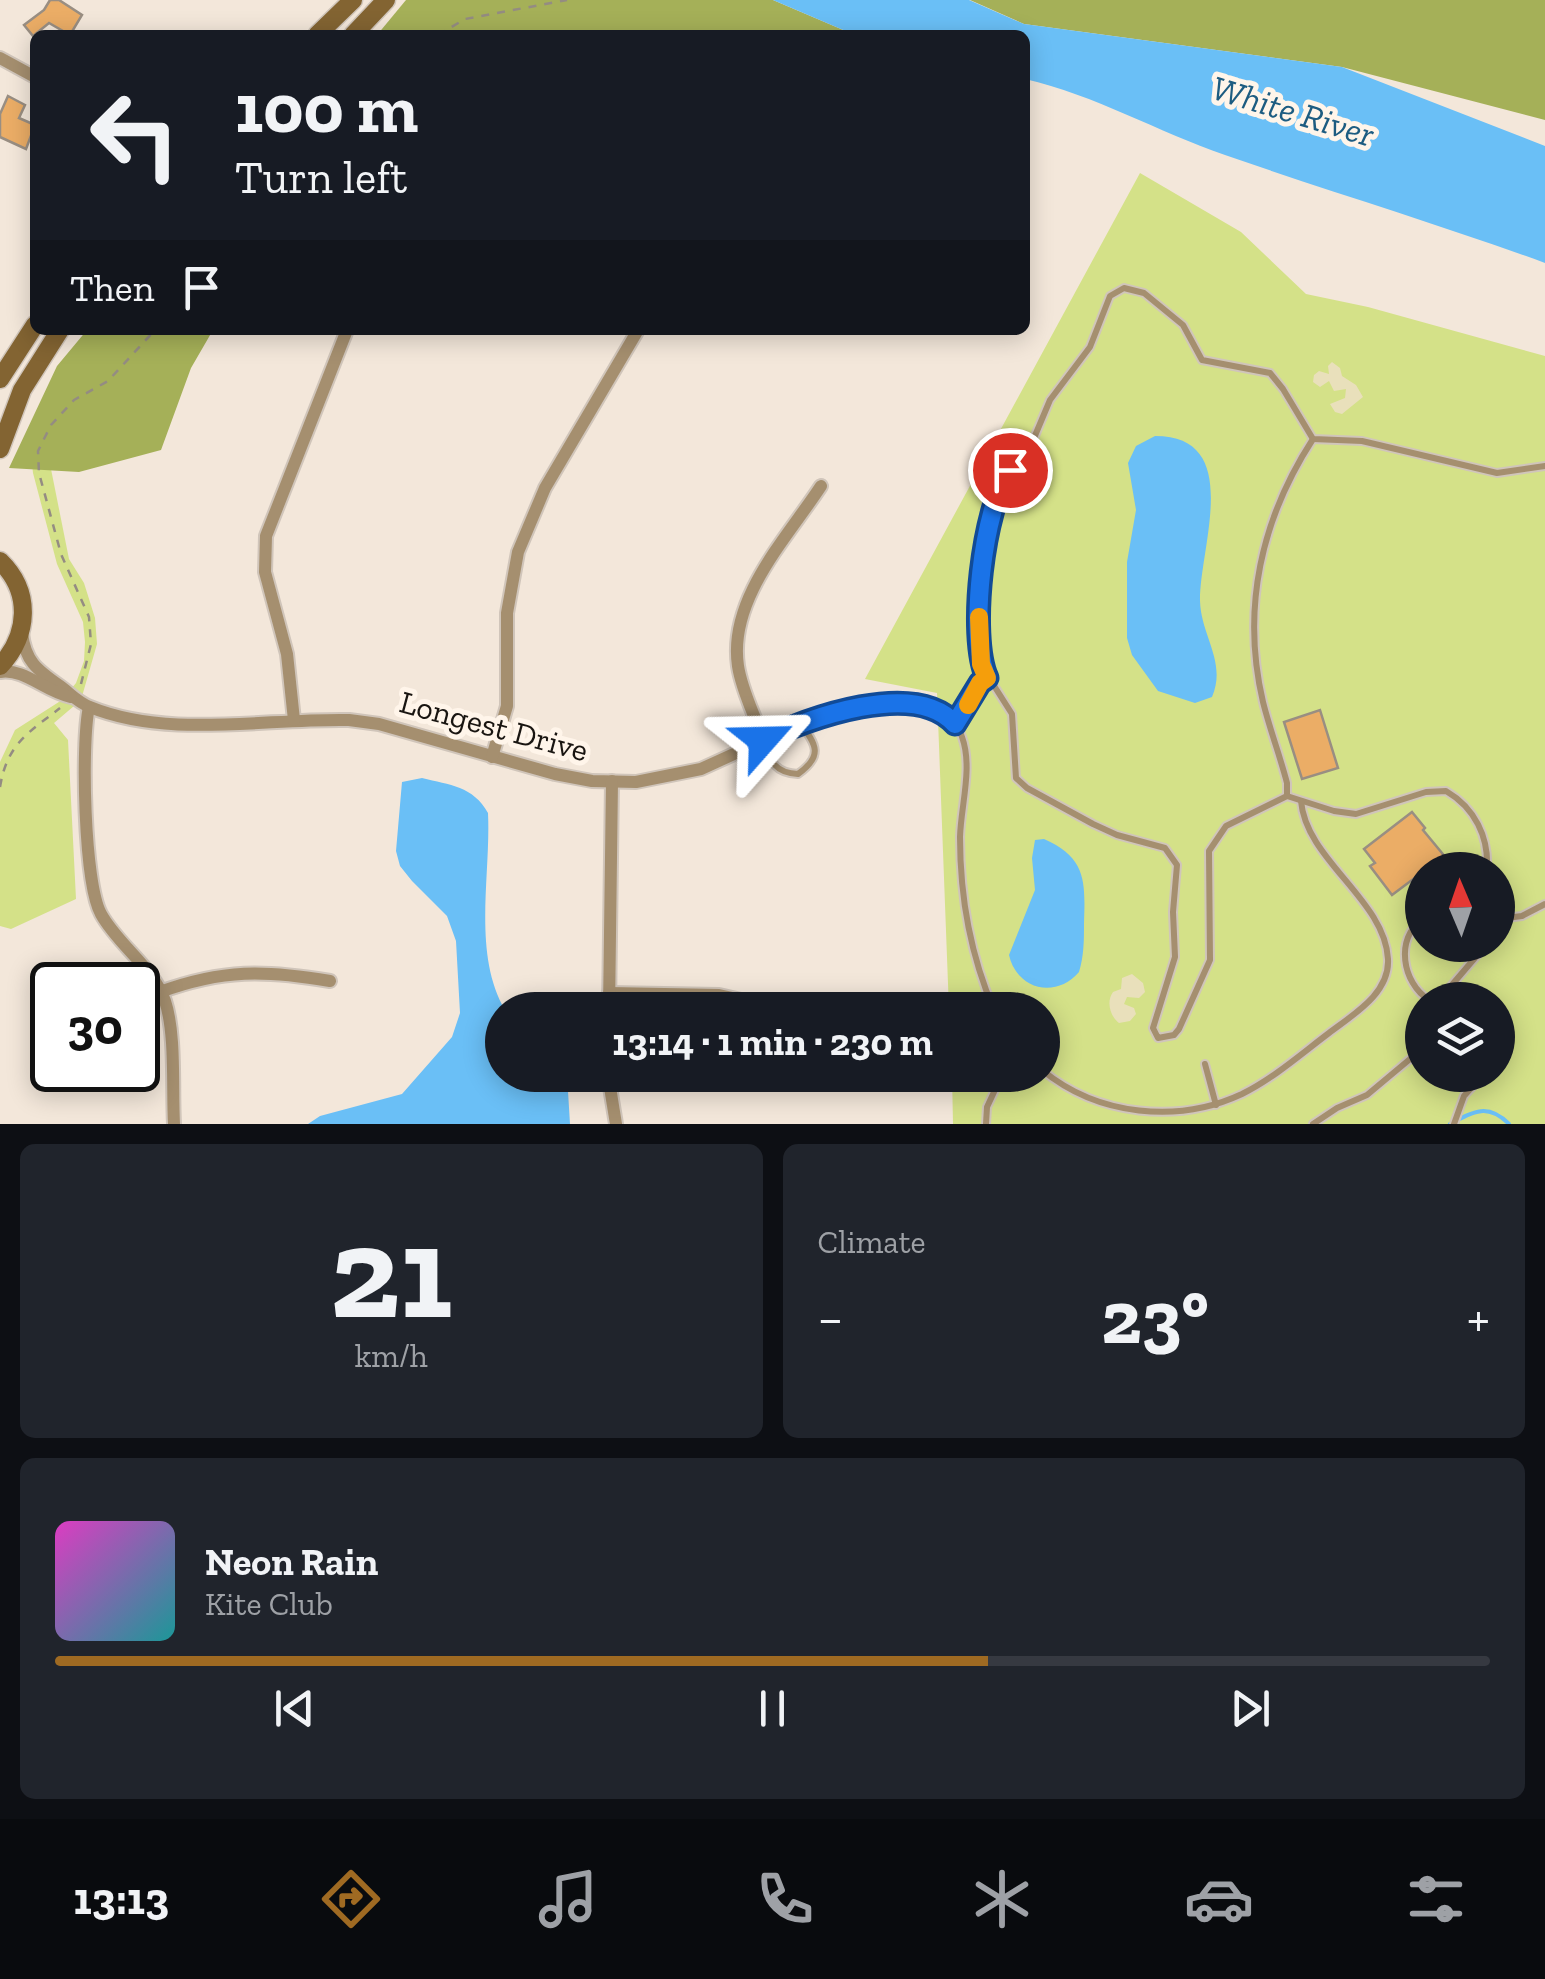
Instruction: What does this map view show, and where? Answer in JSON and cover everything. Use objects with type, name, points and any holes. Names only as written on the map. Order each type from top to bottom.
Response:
[{"type":"main road","points":[[322,30],[353,0]]},
{"type":"main road","points":[[358,30],[386,0]]},
{"type":"main road","points":[[0,379],[30,332]]},
{"type":"main road","points":[[0,450],[22,390],[57,335]]},
{"type":"main road","points":[[0,561],[20,592],[24,618],[16,644],[0,669]]},
{"type":"street","points":[[0,58],[30,73]]},
{"type":"street","points":[[294,720],[287,654],[265,572],[266,536],[345,335]]},
{"type":"street","points":[[492,757],[507,706],[507,613],[518,552],[545,488],[635,335]]},
{"type":"street","points":[[0,379],[22,390]]},
{"type":"street","points":[[763,740],[738,665],[736,642],[741,618],[749,596],[821,486]]},
{"type":"street","name":"Longest Drive","points":[[22,631],[24,651],[33,666],[71,697],[129,720],[166,724],[349,720],[379,724],[555,774],[612,782],[664,778],[701,768],[799,723],[832,713],[882,705],[936,708]]},
{"type":"street","name":"Longest Drive","points":[[0,669],[15,671],[52,693],[71,697]]},
{"type":"street","points":[[89,707],[85,735],[94,898],[110,928],[137,962]]},
{"type":"street","points":[[609,992],[612,782]]},
{"type":"street","points":[[174,1124],[169,1021],[160,992],[210,976],[254,971],[330,981]]},
{"type":"street","points":[[611,1092],[616,1124]]},
{"type":"lane","points":[[1312,439],[1270,373],[1202,360],[1183,325],[1150,298],[1130,288],[1114,291],[1090,347],[1050,400],[1034,438],[1004,478],[994,502],[978,634],[981,664],[1012,714],[1014,771],[1020,784],[1117,834],[1164,848],[1174,858],[1178,873],[1173,912],[1175,956],[1153,1028],[1158,1038],[1174,1035],[1180,1029],[1210,960],[1208,862],[1212,842],[1226,826],[1287,796],[1356,814],[1426,792],[1446,792],[1458,799],[1481,829],[1487,852]]},
{"type":"lane","points":[[1312,439],[1362,440],[1497,473],[1545,466]]},
{"type":"lane","points":[[1287,796],[1259,679],[1254,603],[1266,531],[1312,439]]},
{"type":"lane","points":[[987,678],[955,724],[965,748],[960,836],[965,912],[976,964],[987,992]]},
{"type":"lane","name":"Longest Drive","points":[[936,708],[955,724]]},
{"type":"lane","points":[[763,740],[770,762],[778,770],[798,774],[811,765],[815,754],[814,743],[799,723]]},
{"type":"lane","points":[[1060,1081],[1095,1101],[1142,1112],[1176,1114],[1216,1105],[1274,1075],[1372,999],[1387,974],[1383,935],[1312,834],[1301,801]]},
{"type":"lane","points":[[1515,918],[1545,904]]},
{"type":"lane","points":[[1454,982],[1471,962]]},
{"type":"lane","points":[[1204,1064],[1216,1105]]},
{"type":"lane","points":[[1313,1124],[1367,1095],[1405,1064]]},
{"type":"lane","points":[[986,1124],[987,1107],[994,1092]]},
{"type":"lane","points":[[1454,1124],[1467,1092]]},
{"type":"path","points":[[446,30],[465,19],[567,0]]},
{"type":"path","points":[[0,787],[5,764],[22,737],[71,697],[83,681],[88,664],[90,624],[61,554],[39,474],[38,451],[51,425],[74,400],[108,381],[150,335]]},
{"type":"green space","points":[[406,0],[773,0],[843,30],[381,30]]},
{"type":"green space","points":[[970,0],[1545,0],[1545,120],[1342,67],[1024,24]]},
{"type":"green space","points":[[1140,173],[1241,232],[1306,294],[1545,356],[1545,1124],[953,1124],[952,1092],[1060,1092],[1060,992],[948,992],[937,693],[865,679]]},
{"type":"green space","points":[[83,335],[210,335],[191,368],[161,450],[79,472],[9,468],[57,366]]},
{"type":"green space","points":[[30,447],[48,454],[69,559],[84,583],[95,618],[97,644],[81,700],[54,723],[68,740],[76,899],[11,929],[0,926],[0,762],[15,730],[62,700],[76,683],[84,661],[85,642],[83,622],[57,564]]},
{"type":"sand","points":[[1332,362],[1363,397],[1342,414],[1330,404],[1345,398],[1346,389],[1334,391],[1329,381],[1320,387],[1313,382],[1319,371],[1329,374]]},
{"type":"sand","points":[[1132,974],[1143,983],[1145,992],[1139,998],[1127,997],[1124,1004],[1134,1008],[1136,1014],[1130,1021],[1119,1023],[1111,1013],[1110,1000],[1113,992],[1121,989],[1122,978]]},
{"type":"water","name":"White River","points":[[773,0],[969,0],[1024,24],[1342,67],[1545,146],[1545,263],[1225,155],[1076,94],[1030,80],[1030,30],[843,30]]},
{"type":"water","points":[[1155,436],[1183,441],[1200,454],[1209,474],[1211,499],[1200,601],[1217,672],[1212,697],[1195,703],[1158,691],[1132,655],[1127,638],[1127,562],[1136,510],[1128,463],[1136,446]]},
{"type":"water","points":[[422,778],[451,785],[475,797],[488,813],[486,939],[497,992],[485,992],[485,1092],[568,1092],[570,1124],[308,1124],[320,1116],[402,1094],[452,1037],[460,1013],[456,941],[447,916],[400,866],[396,851],[402,782]]},
{"type":"water","points":[[1044,839],[1058,846],[1076,864],[1084,897],[1079,972],[1049,988],[1038,987],[1020,976],[1009,955],[1035,890],[1035,840]]},
{"type":"building","points":[[50,0],[59,0],[82,15],[73,30],[61,30],[49,23],[30,32],[24,25],[44,10]]},
{"type":"building","points":[[8,96],[25,105],[19,118],[30,123],[26,149],[0,137],[0,114]]},
{"type":"building","points":[[1320,710],[1338,768],[1302,779],[1284,722]]},
{"type":"building","points":[[1412,812],[1441,852],[1405,852],[1405,885],[1392,895],[1370,866],[1375,863],[1364,849]]},
{"type":"waterway","points":[[1450,1124],[1481,1111],[1494,1113],[1509,1124]]},
{"type":"slow traffic","points":[[968,705],[987,678],[981,664],[979,617]]},
{"type":"route","points":[[763,740],[808,718],[882,705],[922,704],[936,708],[955,724],[987,678],[981,664],[978,634],[983,566],[990,516],[998,490],[1010,470]]}]
